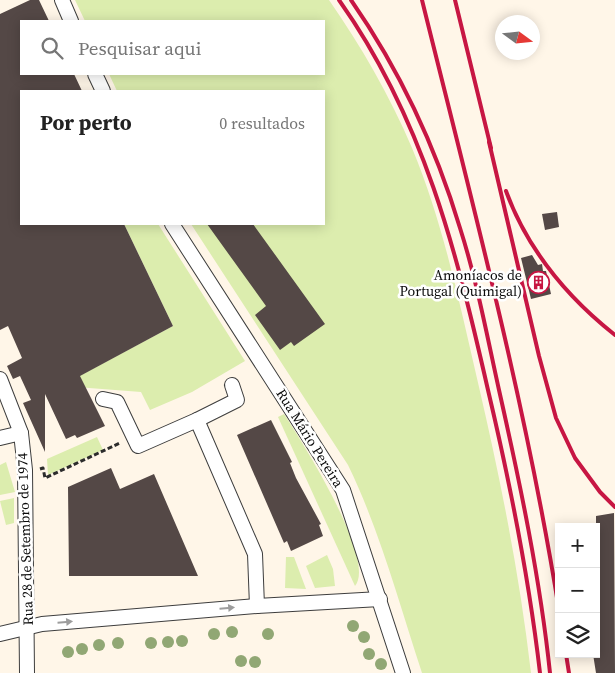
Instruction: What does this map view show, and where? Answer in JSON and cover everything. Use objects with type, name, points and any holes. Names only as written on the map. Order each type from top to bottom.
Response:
[{"type":"street","points":[[62,0],[71,20]]},
{"type":"street","points":[[95,75],[103,90]]},
{"type":"street","name":"Rua Mário Pereira","points":[[173,225],[307,431],[343,490],[403,673]]},
{"type":"street","name":"Rua 28 de Setembro de 1974","points":[[0,379],[21,434],[25,470],[27,673]]},
{"type":"street","points":[[103,399],[116,402],[138,446],[237,400],[232,385]]},
{"type":"street","points":[[197,420],[255,554],[257,606]]},
{"type":"street","points":[[0,438],[21,434]]},
{"type":"street","points":[[0,634],[42,624],[257,606],[380,600]]},
{"type":"path","points":[[25,470],[43,468],[45,478],[132,437]]},
{"type":"green space","points":[[75,0],[329,0],[341,17],[364,53],[394,109],[412,148],[442,236],[465,326],[502,494],[516,565],[531,673],[422,673],[379,541],[348,465],[192,225],[325,225],[325,90],[117,90],[109,75],[325,75],[325,20],[85,20]]},
{"type":"green space","points":[[0,202],[83,374],[173,326],[124,225],[159,225],[245,361],[192,392],[150,410],[141,392],[76,387]]},
{"type":"green space","points":[[284,414],[320,473],[347,527],[356,552],[359,572],[355,586],[278,417]]},
{"type":"green space","points":[[97,437],[103,450],[48,475],[47,459]]},
{"type":"green space","points":[[6,462],[15,492],[0,495],[0,465]]},
{"type":"green space","points":[[14,498],[14,523],[6,525],[0,501]]},
{"type":"green space","points":[[327,555],[333,569],[335,586],[315,588],[306,566]]},
{"type":"green space","points":[[286,557],[294,557],[306,589],[285,588]]},
{"type":"building","points":[[30,0],[39,0],[49,20],[20,20],[20,75],[74,75],[82,90],[20,90],[20,225],[124,225],[173,326],[80,376],[105,426],[77,438],[75,435],[66,439],[45,394],[45,452],[23,403],[31,400],[20,376],[13,379],[7,366],[22,358],[8,326],[0,330],[0,14]]},
{"type":"building","points":[[557,212],[559,227],[545,230],[542,214]]},
{"type":"building","points":[[208,225],[254,225],[325,324],[294,346],[291,342],[280,350],[255,315],[266,306]]},
{"type":"building","name":"Amoníacos de Portugal (Quimigal)","points":[[532,255],[538,265],[542,264],[543,271],[546,271],[551,294],[531,299],[521,258]]},
{"type":"building","points":[[271,420],[292,462],[290,463],[296,478],[321,524],[319,525],[323,536],[291,551],[287,541],[284,543],[237,435]]},
{"type":"building","points":[[111,468],[120,489],[154,474],[198,576],[69,576],[68,487]]},
{"type":"building","points":[[614,513],[615,673],[596,673],[594,658],[600,658],[600,523],[596,523],[596,516]]},
{"type":"railway","points":[[339,0],[368,45],[394,92],[415,139],[449,237],[476,338],[511,495],[525,566],[540,673]]},
{"type":"railway","points":[[351,0],[385,53],[428,139],[440,168],[472,268],[522,495],[541,602],[550,673]]},
{"type":"railway","points":[[422,0],[497,304],[531,456],[555,586]]},
{"type":"railway","points":[[455,0],[491,148]]},
{"type":"railway","points":[[489,142],[539,356],[556,418],[575,458],[600,492],[615,507]]},
{"type":"railway","points":[[506,191],[525,232],[550,270],[565,288],[615,335]]},
{"type":"railway","points":[[567,658],[569,673]]},
{"type":"place","name":"Amoníacos de Portugal (Quimigal)","points":[[538,283]]}]
